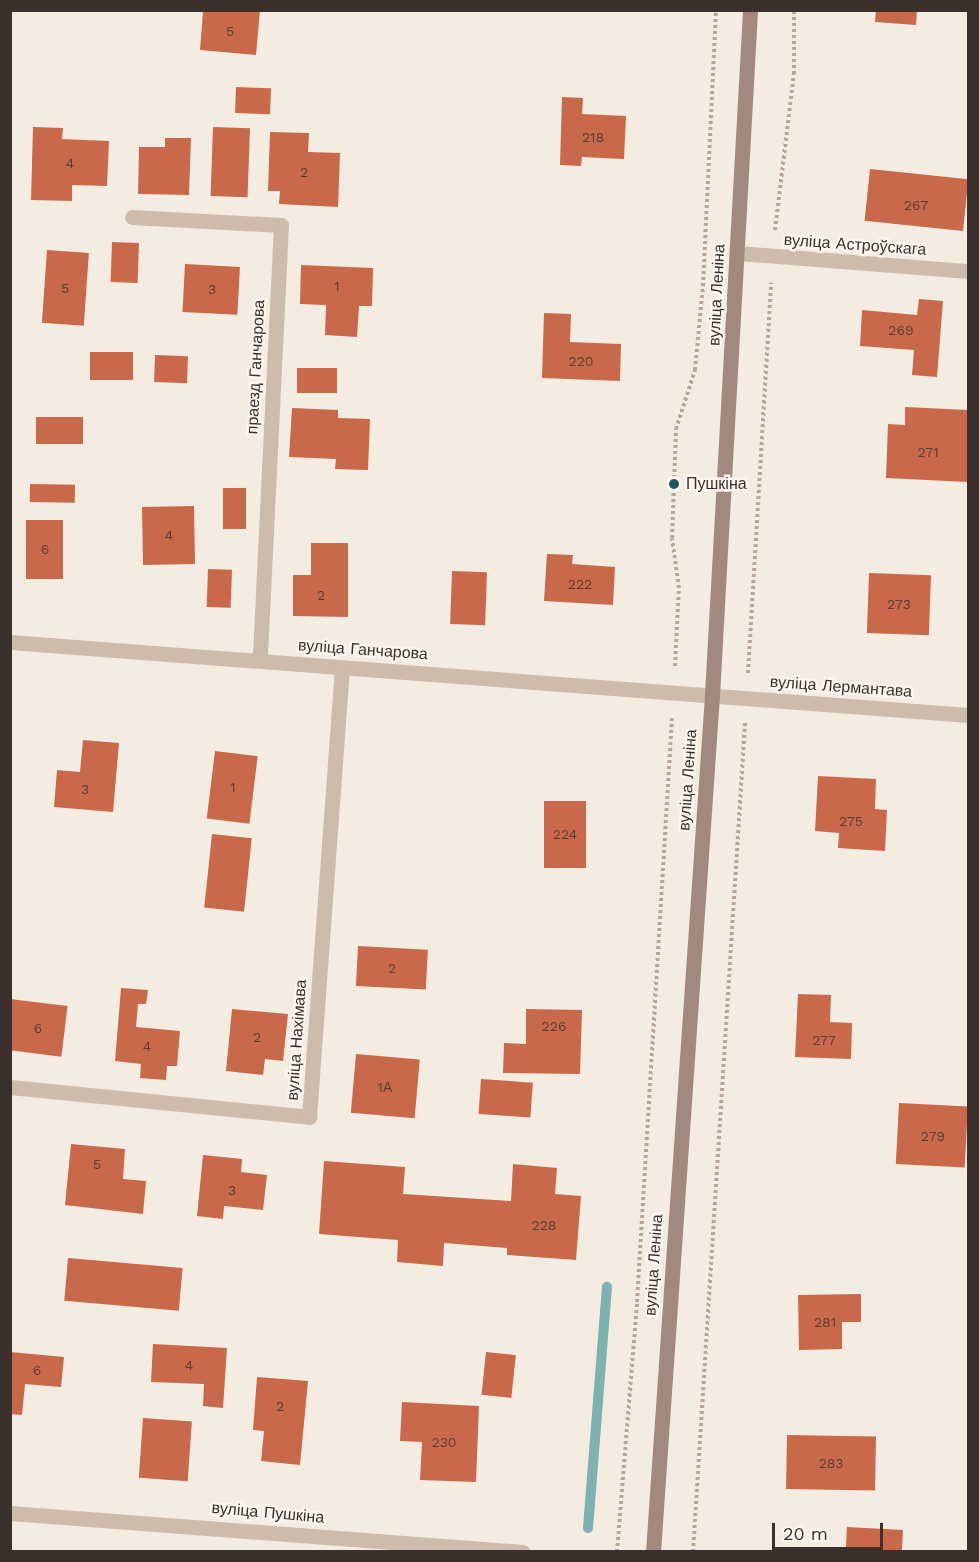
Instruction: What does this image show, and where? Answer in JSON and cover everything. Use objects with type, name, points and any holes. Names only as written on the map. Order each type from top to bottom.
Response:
[{"type":"main road","name":"вуліца Леніна","points":[[653,1551],[712,695],[750,10]]},
{"type":"street","name":"праезд Ганчарова","points":[[132,216],[281,225],[260,660]]},
{"type":"street","name":"вуліца Астроўскага","points":[[738,253],[969,272]]},
{"type":"street","name":"вуліца Ганчарова","points":[[10,642],[712,695]]},
{"type":"street","name":"вуліца Нахімава","points":[[10,1087],[309,1117],[342,667]]},
{"type":"street","name":"вуліца Лермантава","points":[[712,695],[969,715]]},
{"type":"street","name":"вуліца Пушкіна","points":[[10,1513],[523,1551]]},
{"type":"path","points":[[617,1551],[636,1302],[679,588],[672,538],[676,429],[695,370],[703,286],[716,10]]},
{"type":"path","points":[[693,1551],[775,217],[784,178],[794,74],[794,10]]},
{"type":"building","points":[[260,10],[256,55],[200,50],[203,12]]},
{"type":"building","points":[[876,10],[917,10],[916,25],[875,22]]},
{"type":"building","points":[[236,87],[271,88],[270,114],[235,113]]},
{"type":"building","points":[[562,97],[583,98],[582,114],[626,116],[624,159],[582,157],[581,166],[560,165]]},
{"type":"building","points":[[33,127],[63,128],[62,139],[109,141],[107,186],[72,185],[72,201],[31,200]]},
{"type":"building","points":[[213,127],[250,128],[248,197],[211,196]]},
{"type":"building","points":[[270,132],[309,133],[308,152],[340,153],[338,207],[279,204],[280,191],[268,191]]},
{"type":"building","points":[[165,138],[191,138],[189,195],[138,194],[139,147],[165,147]]},
{"type":"building","points":[[870,169],[968,179],[963,231],[865,221]]},
{"type":"building","points":[[112,242],[139,243],[138,283],[111,282]]},
{"type":"building","points":[[47,250],[89,253],[84,326],[42,323]]},
{"type":"building","points":[[185,264],[240,267],[237,315],[182,312]]},
{"type":"building","points":[[301,265],[373,268],[372,306],[359,306],[357,337],[325,335],[326,305],[300,304]]},
{"type":"building","points":[[919,299],[943,301],[937,377],[912,375],[914,350],[860,346],[862,310],[917,315]]},
{"type":"building","points":[[544,313],[571,314],[570,342],[621,344],[620,381],[542,378]]},
{"type":"building","points":[[90,352],[133,352],[133,380],[90,380]]},
{"type":"building","points":[[155,355],[188,356],[187,383],[154,382]]},
{"type":"building","points":[[297,368],[337,368],[337,393],[297,393]]},
{"type":"building","points":[[905,407],[968,410],[968,482],[886,478],[888,424],[905,425]]},
{"type":"building","points":[[292,408],[338,410],[338,418],[370,419],[368,470],[335,469],[336,459],[289,457]]},
{"type":"building","points":[[36,417],[83,417],[83,444],[36,444]]},
{"type":"building","points":[[30,484],[75,485],[75,503],[30,502]]},
{"type":"building","points":[[223,488],[246,488],[246,529],[223,529]]},
{"type":"building","points":[[194,506],[195,564],[143,565],[142,507]]},
{"type":"building","points":[[26,520],[63,520],[63,579],[26,579]]},
{"type":"building","points":[[311,543],[348,543],[348,617],[293,616],[293,575],[311,575]]},
{"type":"building","points":[[547,554],[573,555],[572,564],[615,567],[613,605],[544,601]]},
{"type":"building","points":[[208,569],[232,570],[231,608],[207,607]]},
{"type":"building","points":[[452,571],[487,572],[485,625],[450,624]]},
{"type":"building","points":[[869,573],[931,575],[929,635],[867,633]]},
{"type":"building","points":[[83,740],[119,743],[113,812],[54,807],[57,770],[80,772]]},
{"type":"building","points":[[215,751],[258,756],[249,824],[207,818]]},
{"type":"building","points":[[818,776],[876,779],[875,809],[887,810],[885,851],[838,848],[839,833],[815,831]]},
{"type":"building","points":[[544,801],[586,801],[586,868],[544,868]]},
{"type":"building","points":[[212,834],[252,838],[244,912],[204,908]]},
{"type":"building","points":[[358,946],[428,950],[426,990],[356,986]]},
{"type":"building","points":[[121,988],[148,990],[146,1004],[138,1004],[136,1027],[180,1031],[177,1066],[167,1066],[166,1080],[140,1078],[141,1064],[115,1061]]},
{"type":"building","points":[[798,994],[831,995],[830,1022],[852,1023],[851,1059],[795,1057]]},
{"type":"building","points":[[10,999],[68,1006],[61,1057],[10,1050]]},
{"type":"building","points":[[232,1009],[288,1014],[283,1061],[265,1059],[263,1075],[226,1071]]},
{"type":"building","points":[[526,1009],[582,1010],[580,1074],[503,1073],[504,1043],[526,1044]]},
{"type":"building","points":[[356,1054],[420,1060],[415,1118],[351,1113]]},
{"type":"building","points":[[481,1079],[533,1083],[530,1118],[479,1114]]},
{"type":"building","points":[[899,1103],[968,1107],[965,1168],[896,1164]]},
{"type":"building","points":[[71,1144],[125,1149],[123,1179],[146,1181],[143,1214],[65,1205]]},
{"type":"building","points":[[203,1155],[242,1159],[241,1172],[267,1175],[263,1210],[224,1206],[223,1219],[197,1216]]},
{"type":"building","points":[[324,1161],[405,1167],[403,1194],[511,1201],[513,1164],[557,1168],[555,1194],[581,1196],[576,1260],[507,1255],[507,1248],[444,1243],[443,1266],[397,1262],[398,1240],[319,1234]]},
{"type":"building","points":[[68,1258],[183,1268],[179,1311],[64,1301]]},
{"type":"building","points":[[861,1294],[861,1322],[842,1322],[842,1349],[799,1350],[798,1295]]},
{"type":"building","points":[[153,1344],[227,1348],[223,1408],[203,1406],[204,1384],[151,1382]]},
{"type":"building","points":[[10,1352],[64,1357],[61,1387],[25,1384],[22,1415],[10,1414]]},
{"type":"building","points":[[486,1352],[516,1355],[511,1398],[482,1395]]},
{"type":"building","points":[[257,1377],[308,1381],[300,1465],[261,1461],[264,1431],[253,1430]]},
{"type":"building","points":[[402,1402],[479,1406],[476,1482],[420,1480],[422,1442],[400,1441]]},
{"type":"building","points":[[143,1418],[192,1421],[188,1481],[139,1478]]},
{"type":"building","points":[[787,1435],[876,1437],[875,1491],[786,1489]]},
{"type":"building","points":[[847,1527],[903,1530],[902,1552],[846,1552]]},
{"type":"waterway","points":[[588,1528],[607,1287]]},
{"type":"place","name":"Пушкіна","points":[[674,484]]}]
